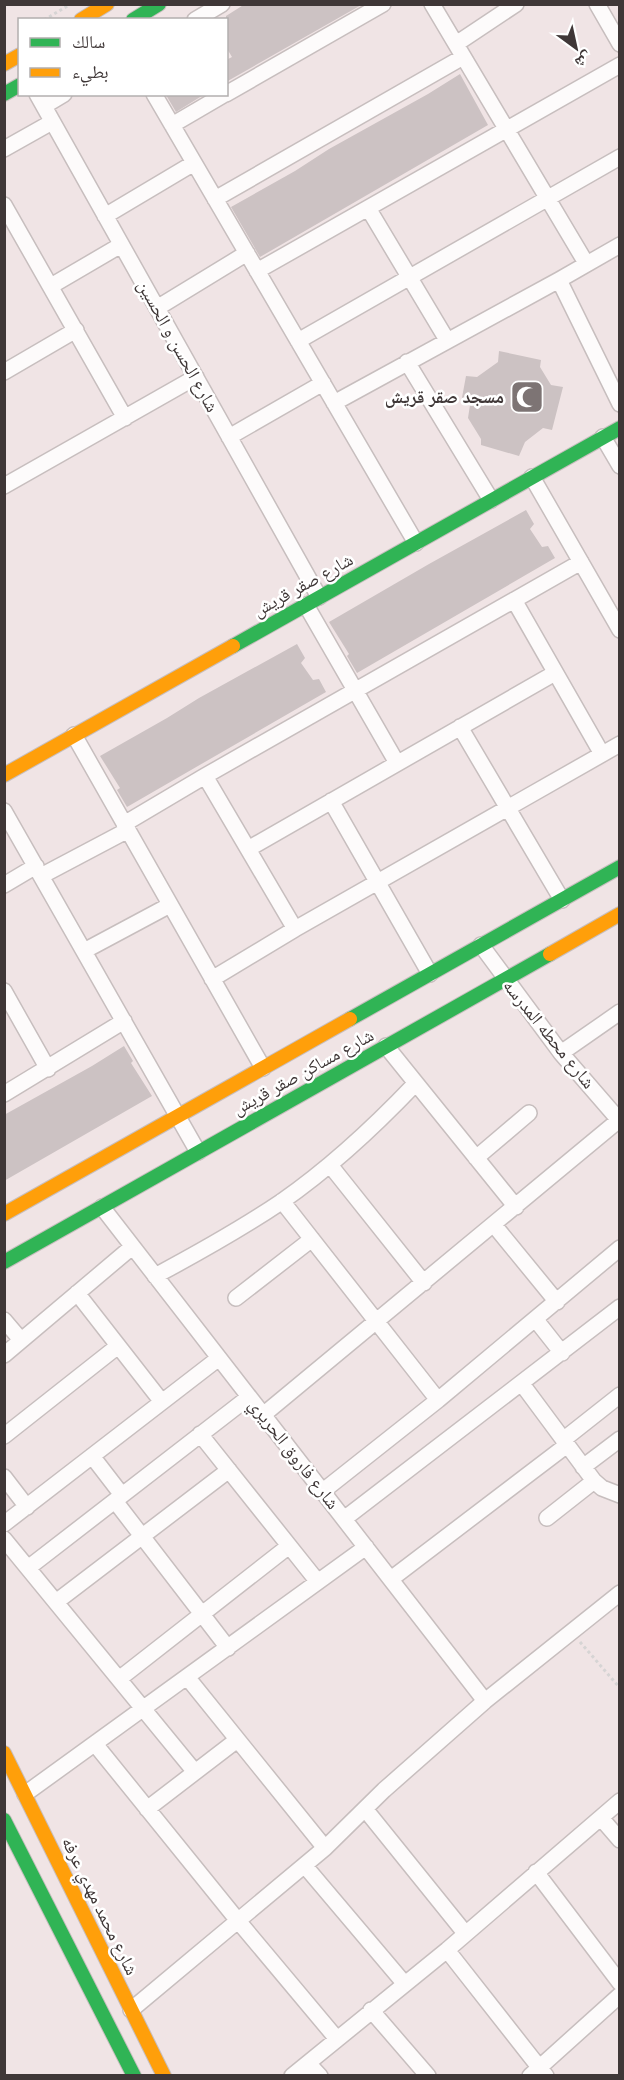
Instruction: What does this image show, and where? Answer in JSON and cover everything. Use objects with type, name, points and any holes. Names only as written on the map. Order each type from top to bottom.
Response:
[{"type":"street","points":[[84,18],[107,4]]},
{"type":"street","points":[[136,18],[159,4]]},
{"type":"street","points":[[198,18],[222,4]]},
{"type":"street","points":[[228,93],[383,4]]},
{"type":"street","points":[[432,4],[586,263]]},
{"type":"street","points":[[215,198],[460,50],[516,4]]},
{"type":"street","points":[[597,4],[620,44]]},
{"type":"street","points":[[4,64],[18,56]]},
{"type":"street","points":[[257,271],[620,65]]},
{"type":"street","points":[[4,94],[18,86]]},
{"type":"street","points":[[40,100],[56,96]]},
{"type":"street","points":[[155,96],[416,543]]},
{"type":"street","points":[[172,125],[223,96]]},
{"type":"street","name":"شارع الحسن و الحسين","points":[[40,100],[229,437],[313,601],[355,691],[397,763]]},
{"type":"street","points":[[4,149],[52,122]]},
{"type":"street","points":[[298,341],[620,157]]},
{"type":"street","points":[[105,216],[194,163]]},
{"type":"street","points":[[368,208],[447,340]]},
{"type":"street","points":[[7,213],[125,418]]},
{"type":"street","points":[[51,286],[121,245]]},
{"type":"street","points":[[334,403],[620,245]]},
{"type":"street","points":[[157,308],[247,253]]},
{"type":"street","points":[[559,280],[620,404]]},
{"type":"street","points":[[4,372],[76,330]]},
{"type":"street","points":[[407,362],[491,500]]},
{"type":"street","points":[[4,486],[196,378]]},
{"type":"street","points":[[229,437],[323,383]]},
{"type":"street","name":"شارع صقر قريش","points":[[4,775],[620,428]]},
{"type":"street","points":[[603,437],[620,466]]},
{"type":"street","points":[[532,477],[620,630]]},
{"type":"street","points":[[4,885],[39,871],[126,827],[205,776],[581,562]]},
{"type":"street","points":[[514,600],[602,754]]},
{"type":"street","points":[[248,849],[555,673]]},
{"type":"street","points":[[460,727],[562,900]]},
{"type":"street","points":[[74,735],[263,1068]]},
{"type":"street","points":[[212,979],[295,929],[620,744]]},
{"type":"street","points":[[205,776],[295,929]]},
{"type":"street","points":[[331,801],[430,974]]},
{"type":"street","points":[[4,810],[198,1152]]},
{"type":"street","name":"شارع مساكن صقر قريش","points":[[4,1214],[620,867]]},
{"type":"street","points":[[84,951],[170,905]]},
{"type":"street","name":"شارع مساكن صقر قريش","points":[[4,1262],[620,914]]},
{"type":"street","name":"شارع محطه المدرسه","points":[[481,945],[561,1053],[620,1120]]},
{"type":"street","points":[[7,1001],[48,1069]]},
{"type":"street","points":[[561,1053],[620,1012]]},
{"type":"street","points":[[4,1094],[124,1022]]},
{"type":"street","points":[[386,1046],[516,1207]]},
{"type":"street","points":[[155,1276],[233,1233],[282,1201],[330,1165],[381,1119],[415,1084]]},
{"type":"street","points":[[476,1158],[530,1113]]},
{"type":"street","points":[[263,1415],[620,1120]]},
{"type":"street","points":[[330,1165],[424,1283]]},
{"type":"street","points":[[282,1201],[438,1400]]},
{"type":"street","name":"شارع فاروق الحريري","points":[[102,1207],[485,1701]]},
{"type":"street","points":[[494,1225],[556,1302]]},
{"type":"street","points":[[236,1298],[312,1239]]},
{"type":"street","points":[[4,1354],[132,1247]]},
{"type":"street","points":[[322,1491],[438,1400],[620,1248]]},
{"type":"street","points":[[77,1293],[162,1402]]},
{"type":"street","points":[[344,1519],[620,1307]]},
{"type":"street","points":[[4,1320],[21,1340]]},
{"type":"street","points":[[536,1320],[562,1353]]},
{"type":"street","points":[[4,1436],[118,1346]]},
{"type":"street","points":[[4,1524],[219,1358]]},
{"type":"street","points":[[522,1384],[594,1481],[602,1488],[620,1495]]},
{"type":"street","points":[[391,1579],[565,1442],[620,1395]]},
{"type":"street","points":[[28,1568],[249,1397]]},
{"type":"street","points":[[200,1434],[318,1582]]},
{"type":"street","points":[[583,1467],[620,1439]]},
{"type":"street","points":[[92,1456],[142,1536],[228,1648]]},
{"type":"street","points":[[56,1602],[229,1470]]},
{"type":"street","points":[[4,1477],[27,1507]]},
{"type":"street","points":[[547,1518],[594,1481]]},
{"type":"street","points":[[4,1539],[195,1772]]},
{"type":"street","points":[[119,1679],[289,1546]]},
{"type":"street","points":[[25,1794],[366,1547]]},
{"type":"street","points":[[131,2010],[326,1848],[364,1809],[485,1701],[620,1593]]},
{"type":"street","points":[[187,1677],[326,1848]]},
{"type":"street","points":[[147,1809],[237,1740]]},
{"type":"street","points":[[95,1744],[337,2039]]},
{"type":"street","name":"شارع محمد مهدي عرفه","points":[[4,1753],[164,2076]]},
{"type":"street","points":[[292,2076],[447,1950],[620,1802]]},
{"type":"street","points":[[364,1809],[465,1933]]},
{"type":"street","points":[[601,1818],[620,1840]]},
{"type":"street","points":[[4,1820],[134,2076]]},
{"type":"street","points":[[305,1866],[404,1983]]},
{"type":"street","points":[[537,1872],[620,1983]]},
{"type":"street","points":[[447,1950],[539,2073],[620,1995]]},
{"type":"street","points":[[371,2010],[428,2076]]},
{"type":"street","points":[[309,2063],[320,2076]]},
{"type":"path","points":[[48,18],[70,4]]},
{"type":"path","points":[[571,1632],[620,1688]]},
{"type":"building","points":[[245,4],[363,4],[228,81],[228,59],[232,57],[228,50],[228,18],[226,16]]},
{"type":"building","points":[[460,74],[488,125],[260,257],[231,207]]},
{"type":"building","points":[[167,96],[202,96],[176,112]]},
{"type":"building","points":[[499,351],[541,360],[540,367],[551,385],[563,387],[552,430],[543,428],[525,442],[519,456],[481,445],[481,439],[468,418],[470,405],[461,403],[466,376],[477,377],[498,362]]},
{"type":"building","points":[[526,510],[534,524],[530,529],[542,547],[548,546],[555,558],[357,673],[347,656],[349,654],[329,622]]},
{"type":"building","points":[[297,644],[305,658],[301,663],[313,680],[319,679],[326,692],[127,807],[117,790],[120,788],[100,756]]},
{"type":"building","points":[[124,1046],[133,1061],[131,1063],[152,1096],[4,1181],[4,1115]]},
{"type":"traffic: fast","points":[[136,18],[159,4]]},
{"type":"traffic: fast","points":[[4,94],[18,86]]},
{"type":"traffic: fast","points":[[233,646],[620,428]]},
{"type":"traffic: fast","points":[[350,1019],[620,867]]},
{"type":"traffic: fast","points":[[4,1262],[550,954]]},
{"type":"traffic: fast","points":[[4,1820],[134,2076]]},
{"type":"traffic: slow","points":[[84,18],[107,4]]},
{"type":"traffic: slow","points":[[4,64],[18,56]]},
{"type":"traffic: slow","points":[[4,775],[233,646]]},
{"type":"traffic: slow","points":[[550,954],[620,914]]},
{"type":"traffic: slow","points":[[4,1214],[350,1019]]},
{"type":"traffic: slow","points":[[4,1753],[164,2076]]},
{"type":"place","name":"مسجد صقر قريش","points":[[527,397]]}]
